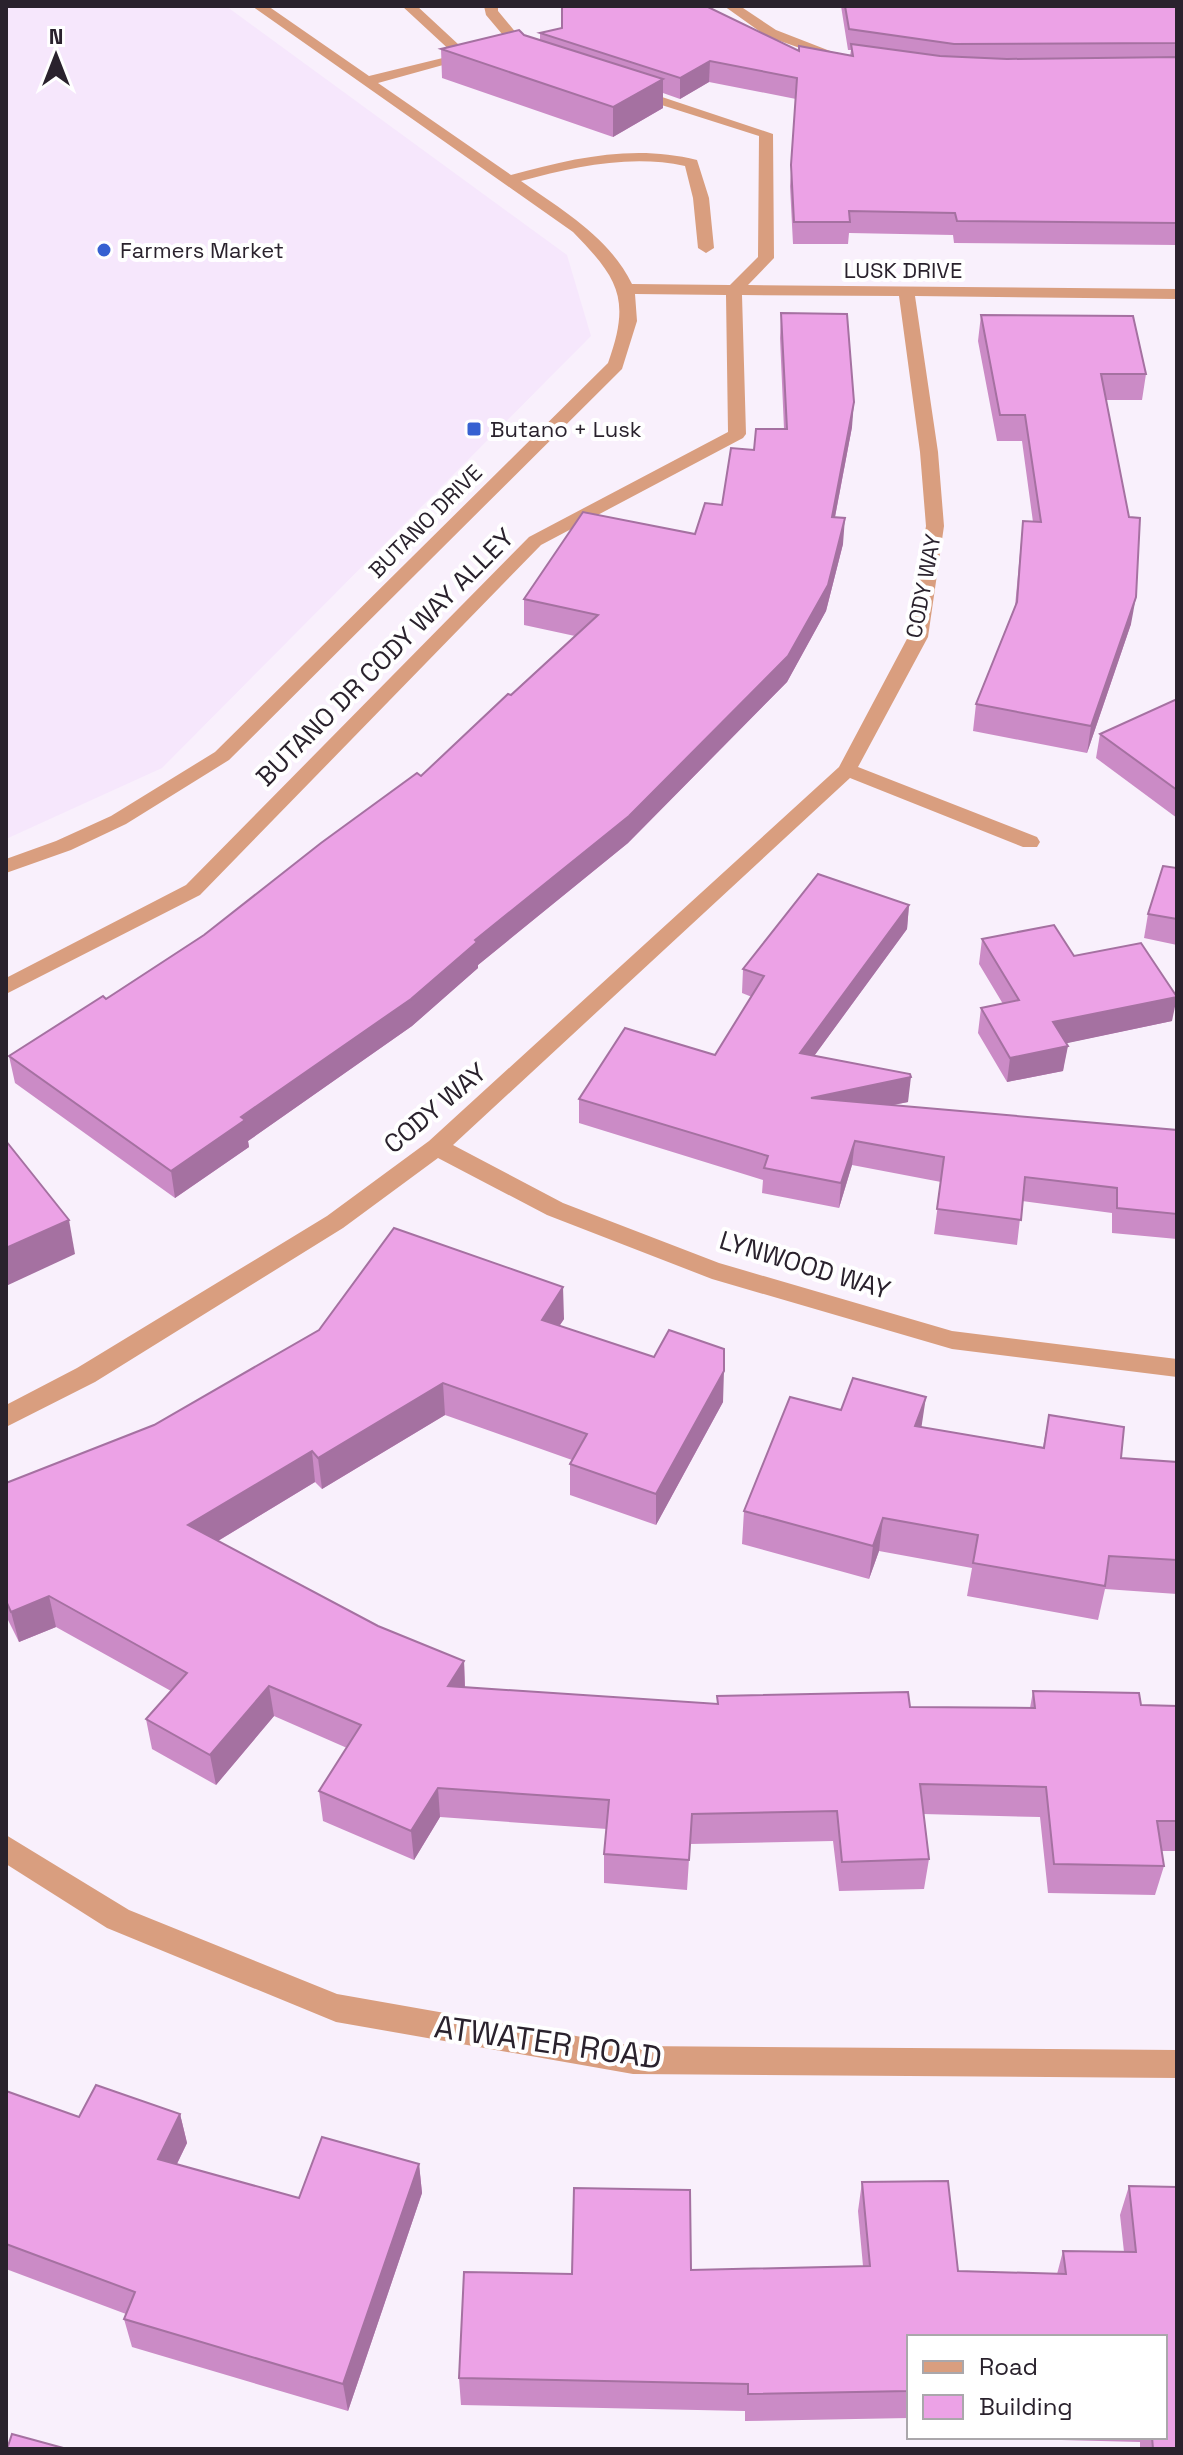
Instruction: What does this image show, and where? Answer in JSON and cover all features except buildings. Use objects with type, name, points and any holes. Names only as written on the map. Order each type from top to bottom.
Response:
[{"type":"street","points":[[259,6],[579,229],[609,260],[630,289]]},
{"type":"street","points":[[367,81],[465,57],[409,6]]},
{"type":"street","points":[[491,6],[491,12],[530,58],[545,63]]},
{"type":"street","points":[[731,6],[742,16],[788,41],[858,60]]},
{"type":"street","points":[[619,87],[766,134],[766,258],[734,290]]},
{"type":"street","points":[[509,180],[584,160],[674,158],[692,163],[701,198],[706,248]]},
{"type":"street","name":"LUSK DRIVE","points":[[630,289],[1177,294]]},
{"type":"street","name":"BUTANO DRIVE","points":[[6,866],[99,830],[164,798],[222,756],[616,365],[629,332],[630,289]]},
{"type":"street","name":"BUTANO DR CODY WAY ALLEY","points":[[6,987],[193,890],[535,541],[737,434],[734,290]]},
{"type":"street","name":"CODY WAY","points":[[6,1417],[86,1375],[335,1222],[437,1147],[847,770],[918,637],[935,526],[929,452],[906,292]]},
{"type":"street","points":[[847,770],[1030,842]]},
{"type":"street","name":"LYNWOOD WAY","points":[[437,1147],[555,1209],[712,1270],[952,1340],[1177,1368]]},
{"type":"street","name":"ATWATER ROAD","points":[[6,1848],[118,1919],[336,2008],[633,2060],[1177,2064]]},
{"type":"shaded area","points":[[6,6],[226,6],[567,255],[591,336],[162,768],[6,839]]},
{"type":"place","name":"Farmers Market","points":[[104,250]]},
{"type":"place","name":"Butano + Lusk","points":[[474,429]]}]
